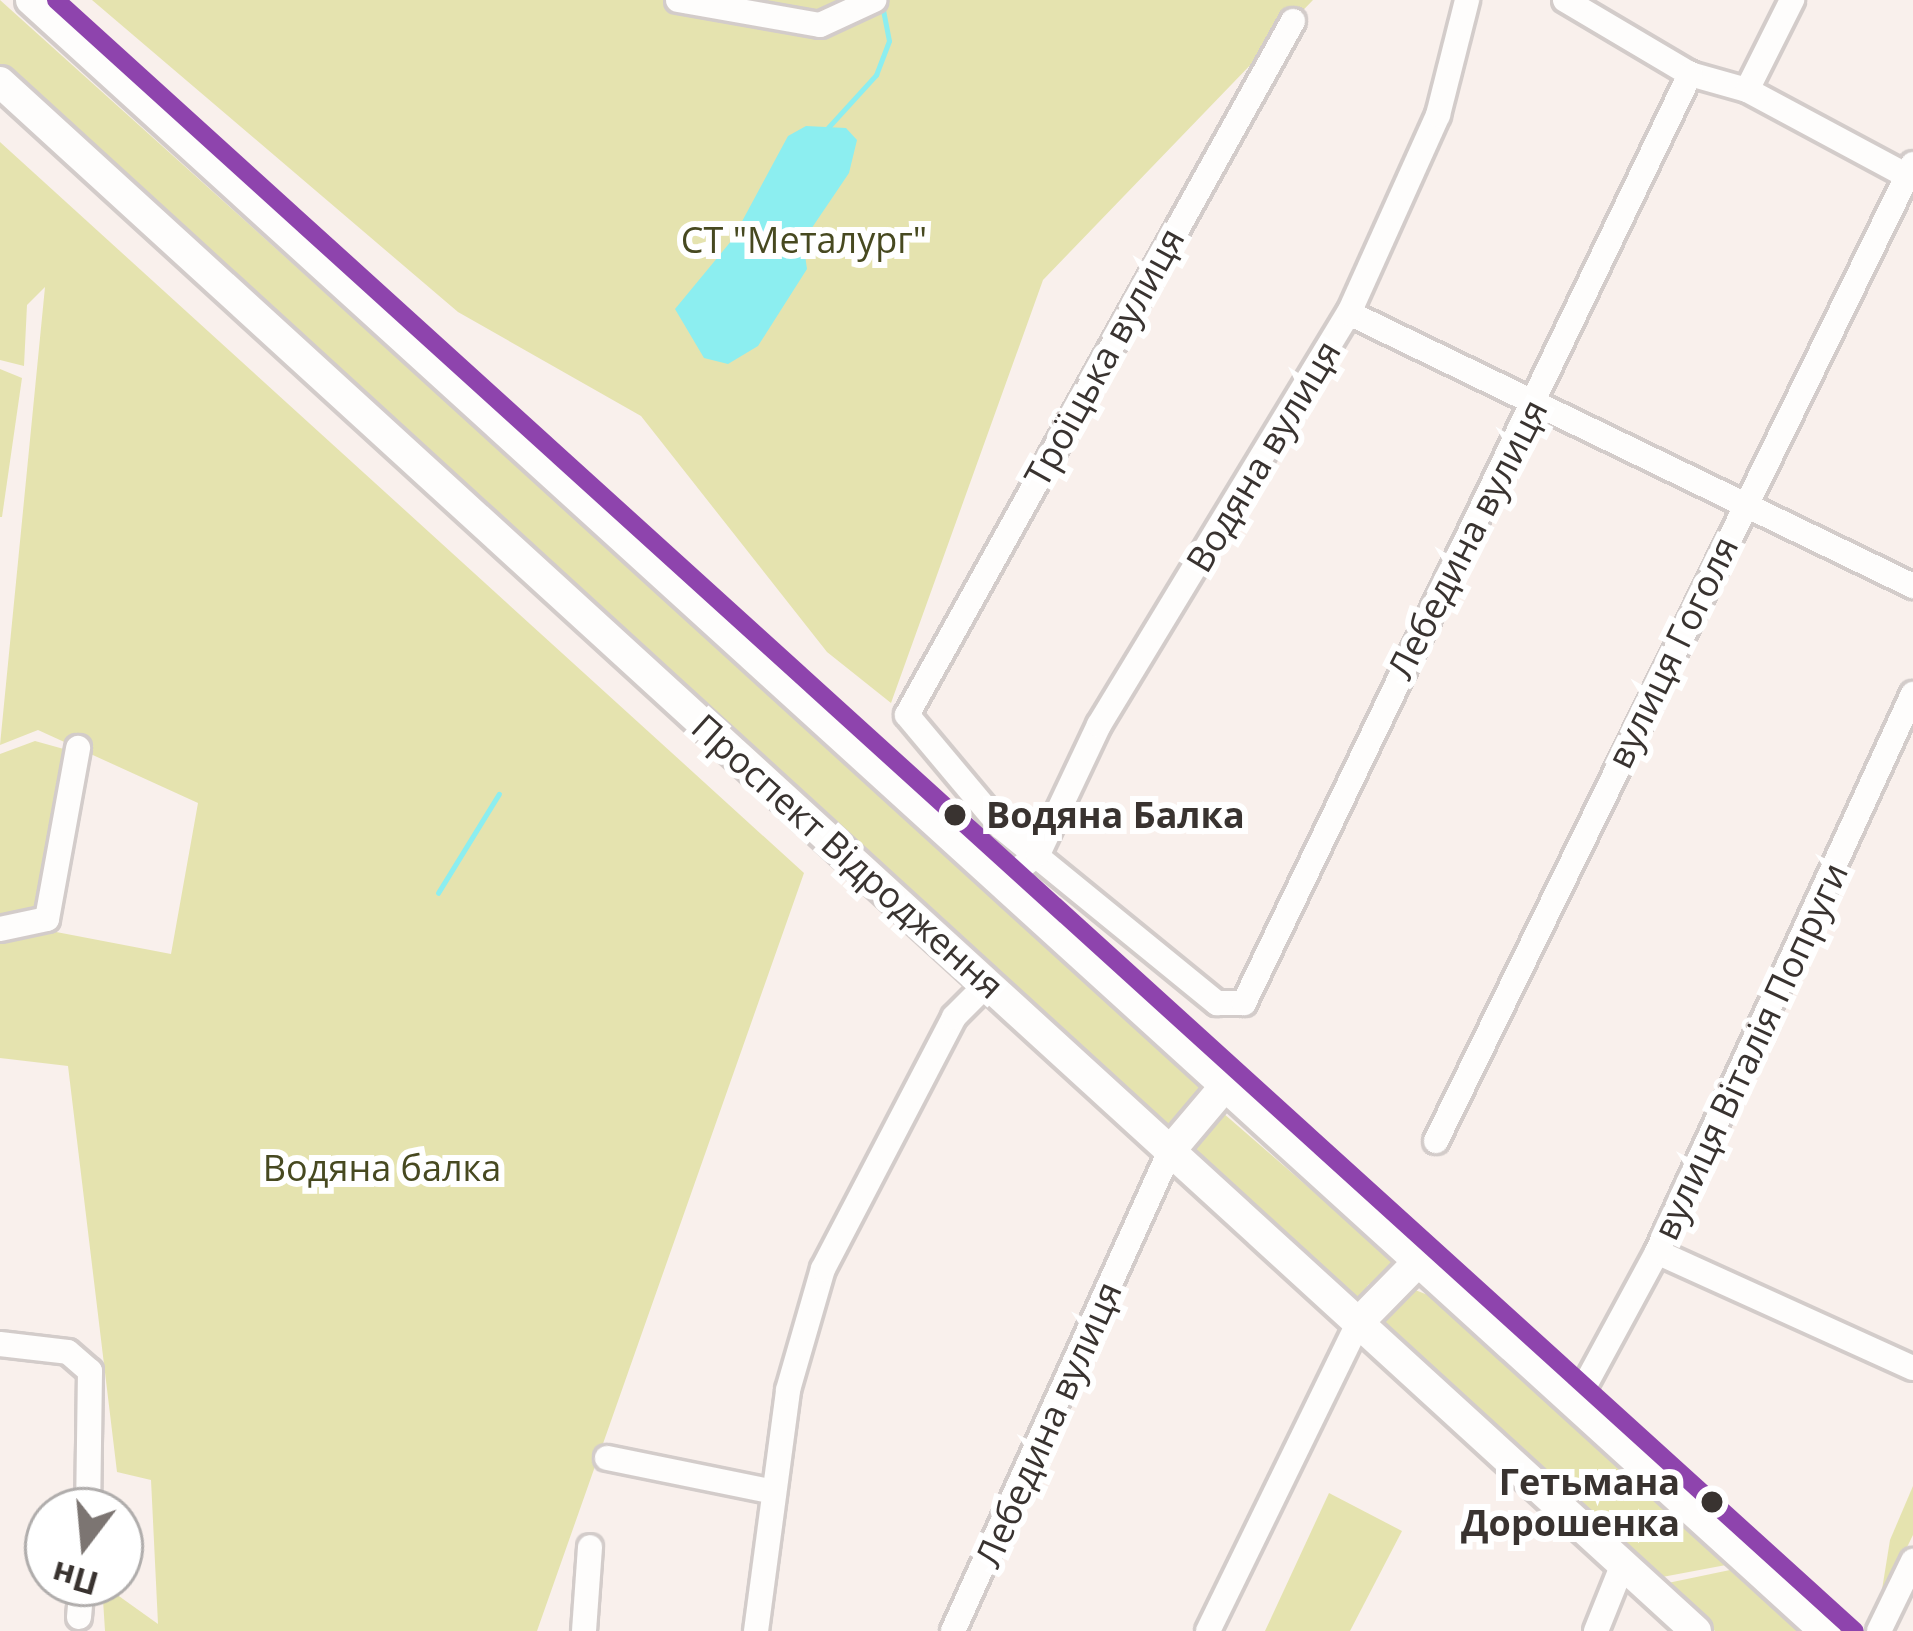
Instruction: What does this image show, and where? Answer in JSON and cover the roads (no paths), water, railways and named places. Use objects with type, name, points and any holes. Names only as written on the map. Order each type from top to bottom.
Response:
[{"type":"main road","points":[[31,0],[1825,1631]]},
{"type":"main road","name":"Проспект Відродження","points":[[0,82],[1696,1631]]},
{"type":"main road","points":[[1170,1151],[1224,1087]]},
{"type":"main road","points":[[1358,1323],[1418,1263]]},
{"type":"street","points":[[678,0],[820,25],[874,0]]},
{"type":"street","name":"Водяна вулиця","points":[[1003,881],[1038,854],[1099,724],[1349,314],[1438,115],[1467,0]]},
{"type":"street","points":[[1565,0],[1613,10],[1690,74],[1748,90],[1911,173]]},
{"type":"street","points":[[1748,90],[1792,0]]},
{"type":"street","name":"Троїцька вулиця","points":[[1038,854],[913,735],[913,692],[1293,21]]},
{"type":"street","name":"Лебедина вулиця","points":[[1038,854],[1216,1003],[1244,1003],[1690,74]]},
{"type":"street","name":"вулиця Гоголя","points":[[1436,1141],[1744,503],[1911,173]]},
{"type":"street","points":[[1349,314],[1913,586]]},
{"type":"street","name":"вулиця Віталія Попруги","points":[[1576,1402],[1657,1252],[1913,694]]},
{"type":"street","points":[[0,928],[47,920],[67,784],[78,748]]},
{"type":"street","points":[[756,1631],[770,1492],[823,1269],[954,1017],[988,983]]},
{"type":"street","name":"Лебедина вулиця","points":[[953,1631],[1170,1151]]},
{"type":"street","points":[[1657,1252],[1913,1367]]},
{"type":"street","points":[[1208,1631],[1358,1323]]},
{"type":"street","points":[[0,1344],[68,1352],[90,1371],[88,1487]]},
{"type":"street","points":[[607,1458],[770,1492]]},
{"type":"street","points":[[584,1631],[590,1547]]},
{"type":"street","points":[[1879,1631],[1913,1561]]},
{"type":"street","points":[[1596,1631],[1623,1564]]},
{"type":"street","points":[[79,1617],[80,1607]]},
{"type":"water","points":[[806,126],[846,128],[857,140],[849,173],[803,241],[807,269],[758,346],[728,364],[704,358],[675,309],[732,240],[788,136]]},
{"type":"waterway","points":[[825,131],[876,75],[889,41],[882,4]]},
{"type":"waterway","points":[[438,893],[499,794]]},
{"type":"place","name":"Водяна Балка","points":[[955,815]]},
{"type":"place","name":"Гетьмана Дорошенка","points":[[1712,1502]]},
{"type":"park label","name":"СТ \"Металург\"","points":[[804,240]]},
{"type":"park label","name":"Водяна балка","points":[[382,1168]]}]
